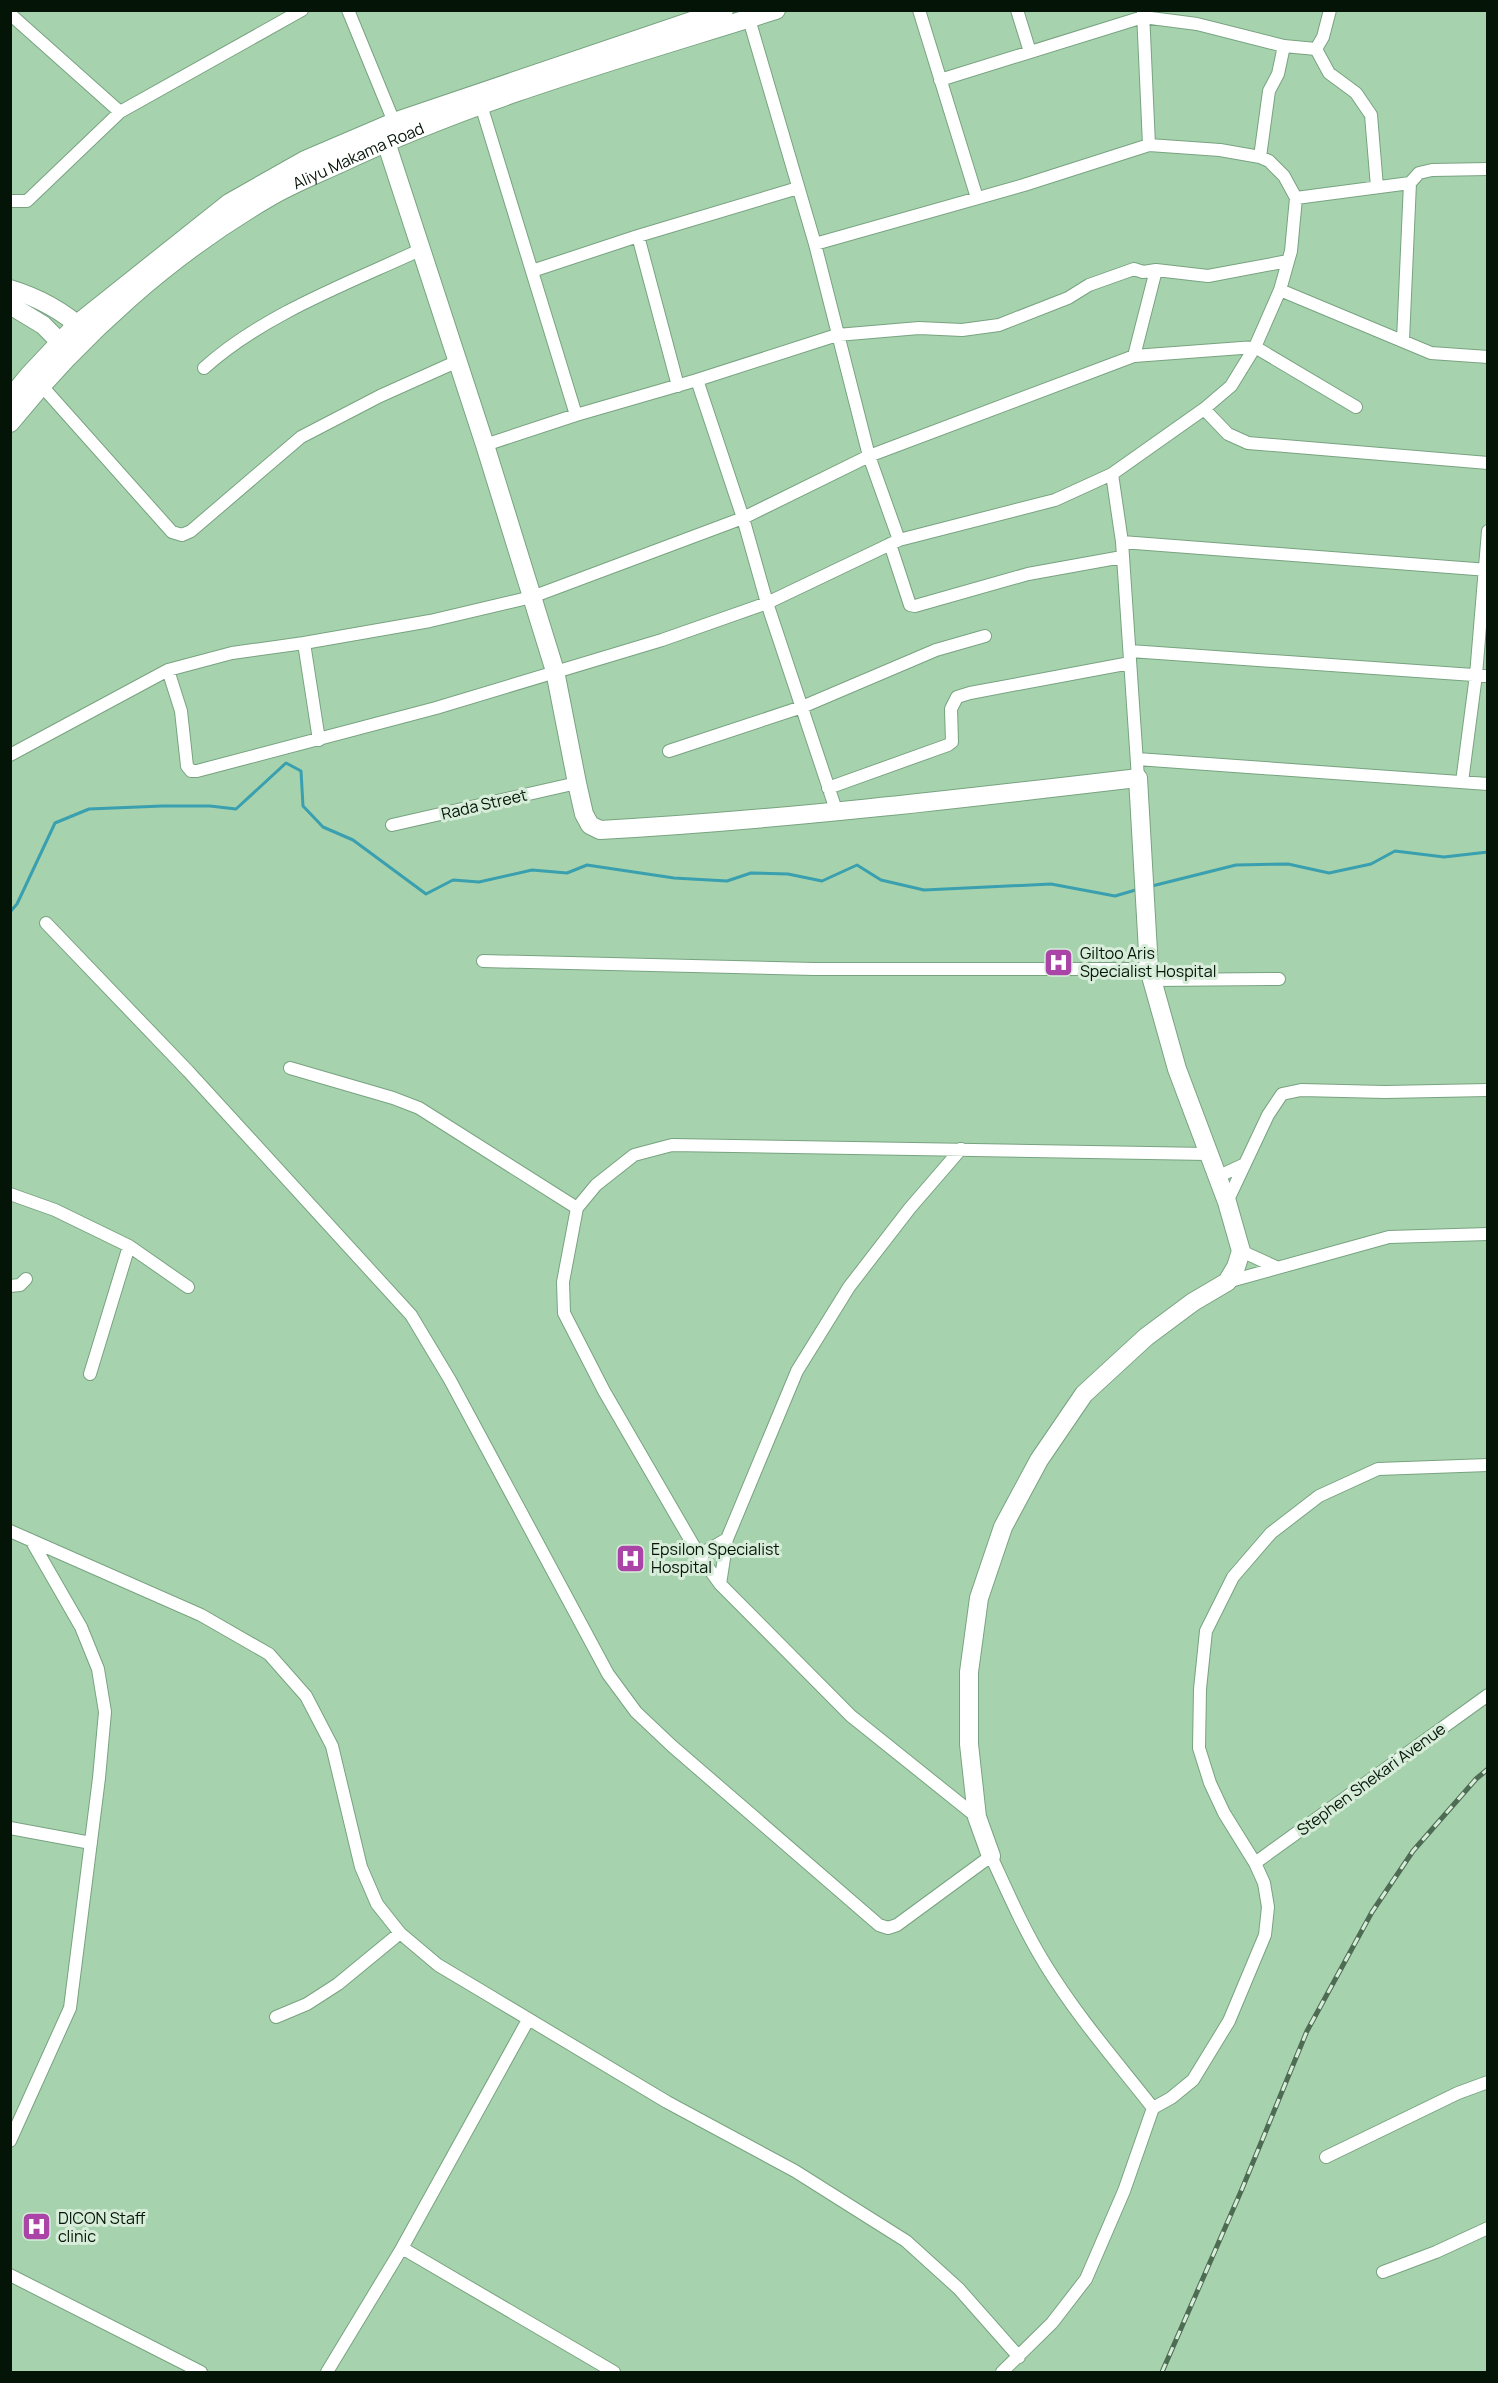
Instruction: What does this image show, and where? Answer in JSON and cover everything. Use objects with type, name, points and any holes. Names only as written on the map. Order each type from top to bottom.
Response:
[{"type":"street","points":[[10,201],[21,203],[27,201],[120,112],[302,10]]},
{"type":"street","points":[[348,10],[394,122]]},
{"type":"street","name":"Aliyu Makama Road","points":[[83,329],[187,251],[268,197],[386,142],[724,10]]},
{"type":"street","name":"Aliyu Makama Road","points":[[10,398],[83,329],[229,202],[305,160],[394,122],[604,58],[776,10]]},
{"type":"street","points":[[919,10],[977,198]]},
{"type":"street","points":[[1017,10],[1030,52]]},
{"type":"street","points":[[1316,49],[1323,37],[1330,10]]},
{"type":"street","points":[[10,14],[120,112]]},
{"type":"street","points":[[940,80],[1143,14],[1197,24],[1284,46],[1316,49]]},
{"type":"street","points":[[1143,14],[1149,145]]},
{"type":"street","points":[[749,19],[815,244],[868,456],[910,605],[915,606],[1028,574],[1122,557]]},
{"type":"street","points":[[1260,158],[1269,91],[1278,74],[1284,46]]},
{"type":"street","points":[[1316,49],[1329,73],[1356,93],[1371,114],[1377,187]]},
{"type":"street","points":[[481,105],[576,415]]},
{"type":"street","points":[[386,142],[485,445],[555,671],[584,814],[590,825],[600,830],[712,824],[837,813],[1138,778]]},
{"type":"street","points":[[168,670],[181,711],[187,766],[191,771],[319,740],[436,708],[662,640],[767,603],[894,542],[1056,500],[1112,474],[1204,409],[1231,386],[1255,347],[1280,290],[1288,261],[1296,198],[1284,176],[1269,161],[1220,150],[1149,145],[977,198],[815,244]]},
{"type":"street","points":[[1403,340],[1410,183],[1419,173],[1432,170],[1488,169]]},
{"type":"street","points":[[1296,198],[1410,183]]},
{"type":"street","points":[[532,271],[638,236],[798,188]]},
{"type":"street","points":[[638,236],[678,386]]},
{"type":"street","points":[[204,368],[223,350],[301,304],[422,249]]},
{"type":"street","points":[[485,445],[837,335],[920,328],[962,330],[999,325],[1068,298],[1089,285],[1134,269],[1143,272],[1156,270],[1208,276],[1288,261]]},
{"type":"street","points":[[1134,356],[1156,270]]},
{"type":"street","points":[[10,289],[43,300],[68,315],[83,329]]},
{"type":"street","points":[[1280,290],[1431,352],[1488,357]]},
{"type":"street","points":[[10,305],[36,320],[65,347]]},
{"type":"street","name":"Aliyu Makama Road","points":[[10,423],[41,385],[65,347]]},
{"type":"street","points":[[10,754],[36,743],[168,670],[232,652],[304,643],[430,621],[532,597],[743,518],[868,456],[1134,356],[1255,347],[1356,406]]},
{"type":"street","points":[[41,385],[172,532],[182,535],[191,531],[301,437],[380,396],[458,361]]},
{"type":"street","points":[[697,380],[743,518],[767,603],[837,813]]},
{"type":"street","points":[[1204,409],[1228,434],[1248,443],[1488,463]]},
{"type":"street","points":[[1112,474],[1122,542],[1150,974],[1177,1069],[1227,1202],[1241,1251],[1236,1267],[1227,1282]]},
{"type":"street","points":[[1462,782],[1482,676],[1488,531]]},
{"type":"street","points":[[1122,542],[1486,570]]},
{"type":"street","points":[[669,751],[802,706],[936,650],[985,636]]},
{"type":"street","points":[[304,643],[319,740]]},
{"type":"street","points":[[828,788],[948,745],[952,742],[951,709],[957,697],[1130,657],[1482,676]]},
{"type":"street","points":[[1137,759],[1488,784]]},
{"type":"street","name":"Rada Street","points":[[392,825],[577,783]]},
{"type":"street","points":[[46,923],[188,1071],[411,1315],[450,1380],[608,1674],[636,1712],[681,1754],[879,1925],[888,1928],[897,1925],[991,1856]]},
{"type":"street","points":[[483,961],[1150,974],[1279,979]]},
{"type":"street","points":[[290,1068],[393,1098],[419,1108],[577,1208]]},
{"type":"street","points":[[1227,1202],[1268,1115],[1282,1094],[1301,1090],[1385,1092],[1488,1090]]},
{"type":"street","points":[[977,1817],[851,1716],[720,1584],[699,1555],[604,1391],[564,1313],[563,1282],[577,1208],[596,1185],[634,1155],[672,1145],[1208,1154]]},
{"type":"street","points":[[720,1584],[727,1539],[797,1371],[849,1287],[910,1208],[961,1149]]},
{"type":"street","points":[[1217,1177],[1245,1164]]},
{"type":"street","points":[[10,1194],[55,1210],[129,1246],[188,1287]]},
{"type":"street","points":[[1153,2108],[1083,2020],[1044,1964],[1011,1901],[977,1817],[969,1744],[969,1672],[979,1598],[1003,1527],[1039,1460],[1084,1394],[1146,1337],[1193,1302],[1227,1282],[1389,1237],[1488,1234]]},
{"type":"street","points":[[90,1374],[129,1246]]},
{"type":"street","points":[[1241,1251],[1276,1267]]},
{"type":"street","points":[[10,1286],[20,1285],[26,1279]]},
{"type":"street","points":[[1002,2373],[1052,2322],[1086,2278],[1124,2191],[1153,2108],[1171,2098],[1193,2079],[1229,2021],[1265,1935],[1268,1906],[1264,1883],[1255,1863],[1224,1813],[1210,1782],[1199,1748],[1200,1689],[1206,1631],[1233,1576],[1271,1533],[1319,1496],[1378,1469],[1488,1465]]},
{"type":"street","points":[[10,1531],[201,1615],[268,1654],[306,1696],[332,1746],[361,1868],[377,1904],[400,1933],[438,1965],[528,2020],[667,2102],[795,2171],[906,2241],[959,2289],[1019,2357]]},
{"type":"street","points":[[699,1555],[727,1539]]},
{"type":"street","points":[[10,2141],[70,2008],[105,1712],[98,1669],[81,1627],[31,1540]]},
{"type":"street","name":"Stephen Shekari Avenue","points":[[1255,1863],[1488,1695]]},
{"type":"street","points":[[10,1828],[91,1843]]},
{"type":"street","points":[[276,2017],[307,2004],[338,1984],[400,1933]]},
{"type":"street","points":[[327,2373],[402,2248],[528,2020]]},
{"type":"street","points":[[1326,2157],[1458,2093],[1488,2082]]},
{"type":"street","points":[[1383,2272],[1436,2252],[1488,2228]]},
{"type":"street","points":[[402,2248],[614,2373]]},
{"type":"street","points":[[10,2275],[201,2373]]},
{"type":"waterway","points":[[10,912],[17,904],[55,823],[89,809],[162,806],[210,806],[236,809],[286,763],[301,771],[303,806],[323,827],[353,840],[426,894],[453,880],[479,882],[532,870],[567,873],[587,865],[674,878],[727,881],[751,873],[788,874],[822,881],[857,865],[881,880],[924,890],[1051,884],[1115,896],[1139,889]]},
{"type":"waterway","points":[[1152,886],[1236,865],[1288,864],[1329,873],[1371,864],[1395,851],[1444,857],[1488,852]]},
{"type":"railway","points":[[1162,2372],[1242,2189],[1307,2031],[1372,1912],[1413,1851],[1476,1779],[1488,1769]]},
{"type":"place","name":"Giltoo Aris Specialist Hospital","points":[[1059,962]]},
{"type":"place","name":"Epsilon Specialist Hospital","points":[[630,1558]]},
{"type":"place","name":"DICON Staff clinic","points":[[37,2227]]}]
